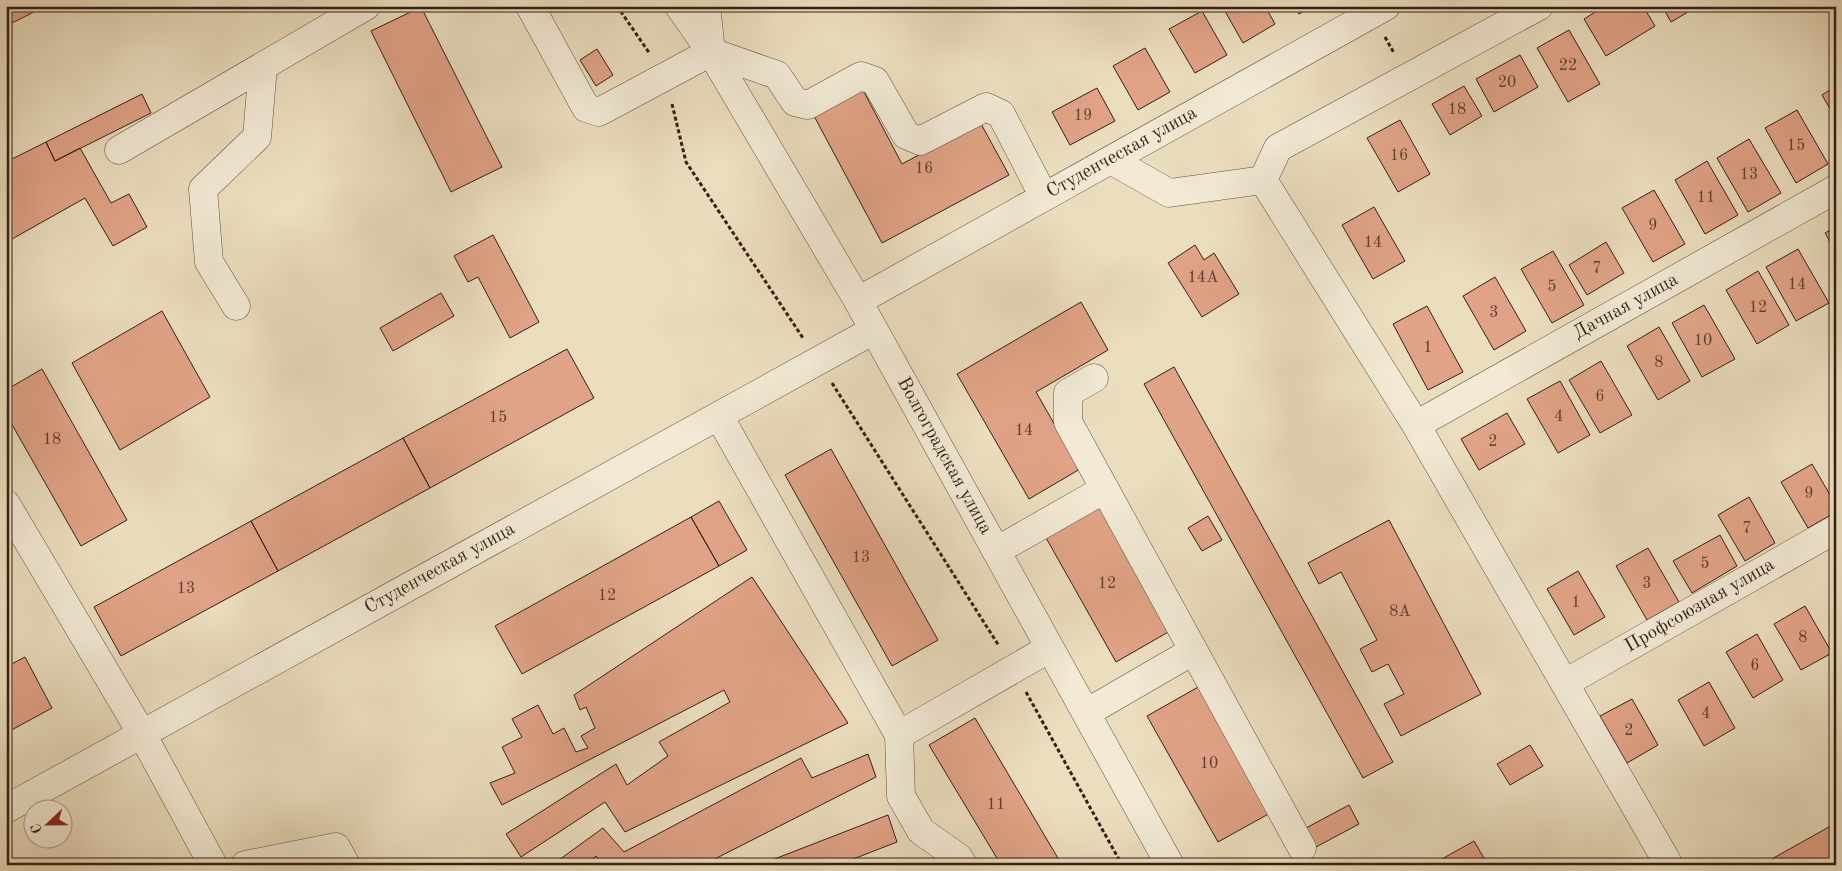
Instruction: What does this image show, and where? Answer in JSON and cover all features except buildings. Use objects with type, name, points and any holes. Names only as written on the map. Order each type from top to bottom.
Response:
[{"type":"street","points":[[119,150],[366,6]]},
{"type":"street","points":[[530,6],[586,108],[599,112],[711,52],[777,75],[795,102],[808,105],[861,76],[875,81],[906,136],[920,141],[986,107],[1001,114],[1044,197]]},
{"type":"street","name":"Волгоградская улица","points":[[679,6],[711,52],[858,301],[1170,865]]},
{"type":"street","name":"Волгоградская улица","points":[[706,6],[711,52]]},
{"type":"street","points":[[1263,180],[1278,148],[1539,6]]},
{"type":"street","name":"Студенческая улица","points":[[858,301],[1379,10]]},
{"type":"street","points":[[236,306],[209,262],[203,189],[257,137],[263,66]]},
{"type":"street","points":[[1111,160],[1169,193],[1263,180]]},
{"type":"street","points":[[1263,180],[1416,425],[1669,865]]},
{"type":"street","name":"Дачная улица","points":[[1416,425],[1836,189]]},
{"type":"street","name":"Студенческая улица","points":[[6,809],[874,330]]},
{"type":"street","points":[[1094,378],[1068,393],[1068,422],[1302,848]]},
{"type":"street","points":[[719,416],[899,735],[902,796],[921,831],[958,857],[963,865]]},
{"type":"street","points":[[996,551],[1105,489]]},
{"type":"street","points":[[6,504],[142,734],[213,865]]},
{"type":"street","name":"Профсоюзная улица","points":[[1565,683],[1836,529]]},
{"type":"street","points":[[899,735],[1050,648]]},
{"type":"street","points":[[1086,713],[1194,650]]},
{"type":"street","points":[[245,865],[336,847],[346,865]]},
{"type":"path","points":[[617,6],[666,76],[686,162],[818,361],[1013,669],[1122,865]]},
{"type":"path","points":[[1379,10],[1408,77]]}]
